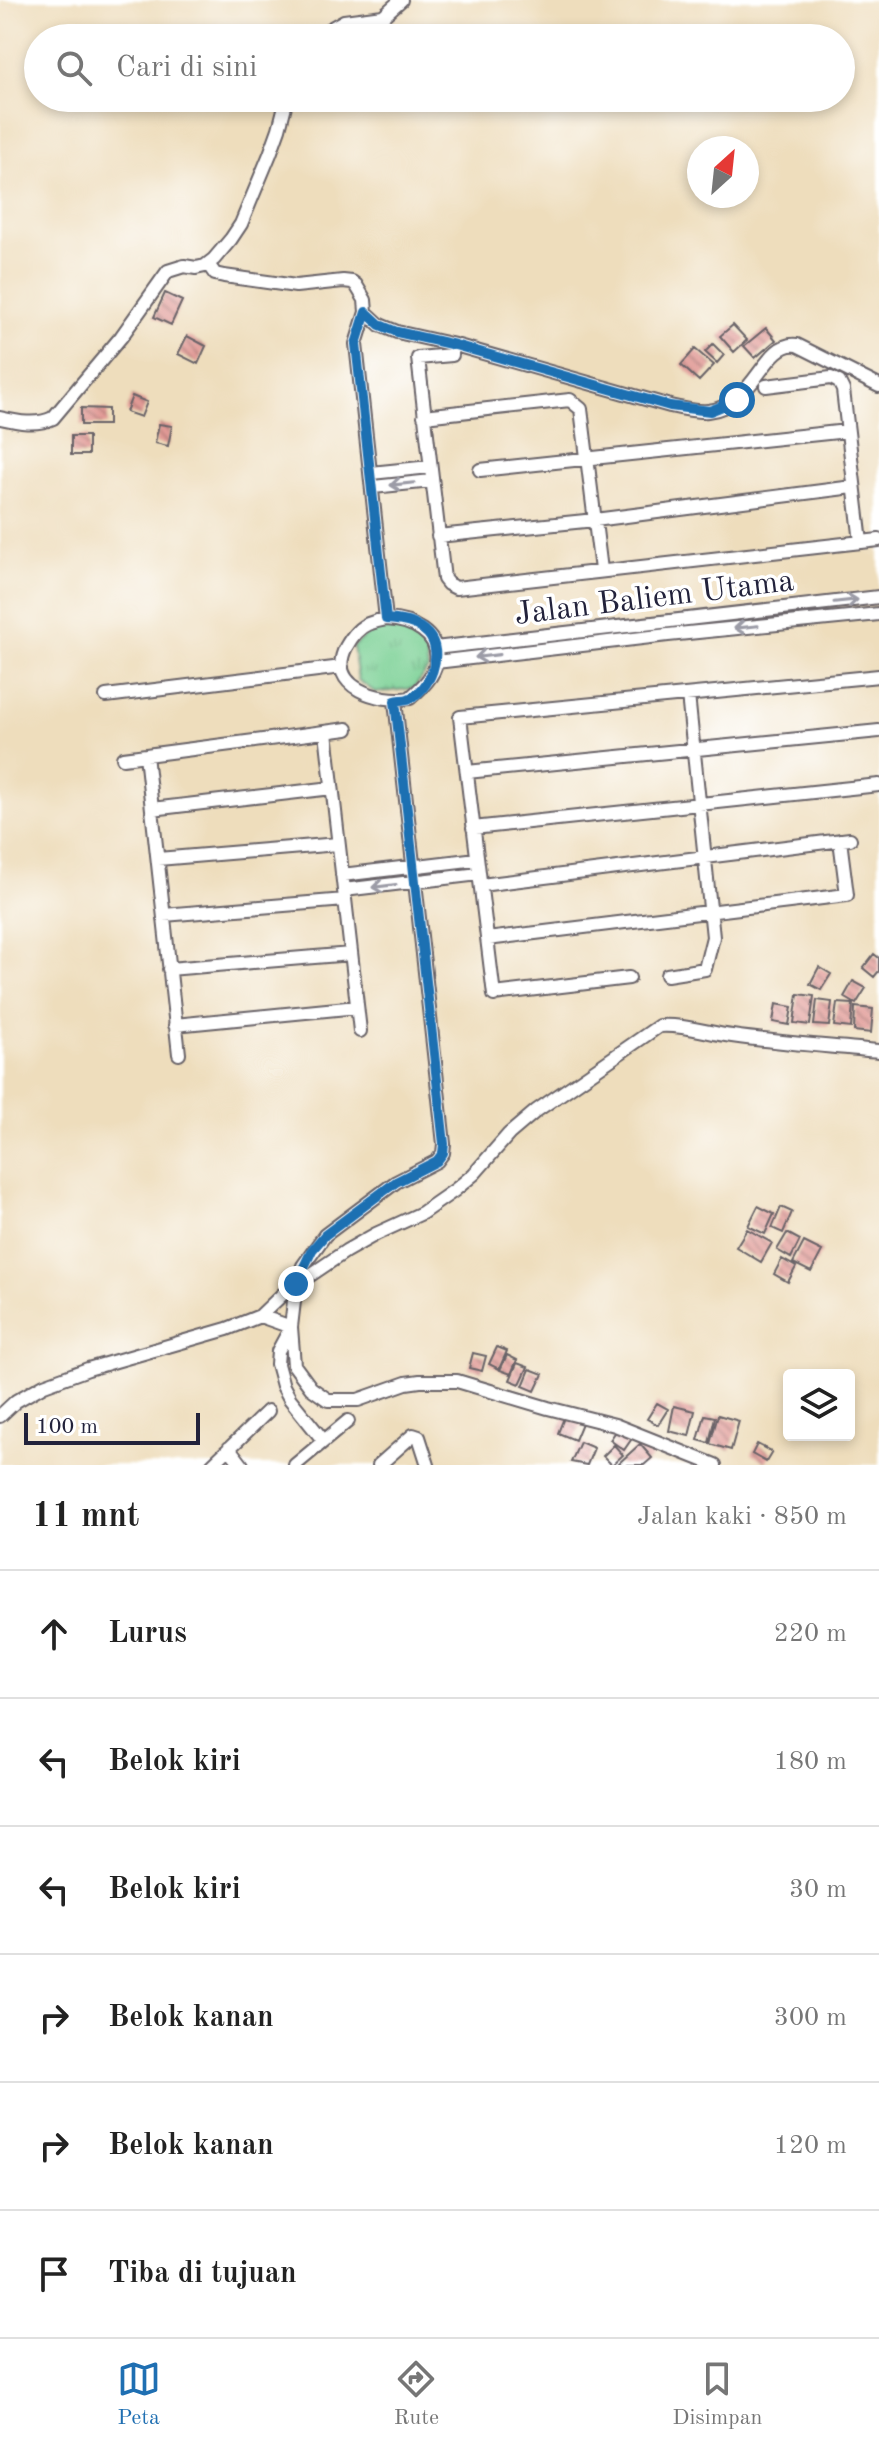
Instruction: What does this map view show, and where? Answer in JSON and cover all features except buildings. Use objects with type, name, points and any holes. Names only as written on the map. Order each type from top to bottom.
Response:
[{"type":"street","points":[[339,24],[383,16],[401,0]]},
{"type":"street","points":[[0,418],[31,423],[53,418],[121,337],[168,271],[208,264],[241,224],[283,112]]},
{"type":"street","points":[[208,264],[215,274],[296,286],[352,282],[362,293],[366,312],[356,344],[386,619]]},
{"type":"street","points":[[366,312],[380,325],[397,332],[692,410],[710,411],[737,400],[778,349],[789,344],[797,345],[879,386]]},
{"type":"street","points":[[452,355],[418,358],[444,579],[456,588],[879,540]]},
{"type":"street","points":[[766,386],[831,378],[839,382],[843,390],[861,542]]},
{"type":"street","points":[[424,416],[570,400],[581,409],[601,570]]},
{"type":"street","points":[[480,470],[847,431]]},
{"type":"street","points":[[371,473],[430,467]]},
{"type":"street","points":[[373,487],[432,481]]},
{"type":"street","points":[[438,536],[595,520],[853,487]]},
{"type":"street","name":"Jalan Baliem Utama","points":[[435,648],[879,597]]},
{"type":"street","name":"Jalan Baliem Utama","points":[[436,662],[879,614]]},
{"type":"street","points":[[386,619],[402,620],[416,626],[429,634],[435,648],[436,662],[431,675],[410,698],[395,701],[362,693],[348,681],[342,667],[343,653],[351,637],[365,625],[386,619]]},
{"type":"street","points":[[106,696],[342,667]]},
{"type":"street","points":[[629,978],[494,994],[460,717],[879,676]]},
{"type":"street","points":[[667,975],[705,969],[713,937],[688,695]]},
{"type":"street","points":[[395,701],[443,1153],[437,1161],[396,1182],[325,1235],[312,1250],[296,1284],[291,1327],[294,1365],[318,1396],[328,1400],[358,1400],[406,1383],[457,1381],[615,1425],[715,1465]]},
{"type":"street","points":[[123,758],[347,729]]},
{"type":"street","points":[[467,772],[879,731]]},
{"type":"street","points":[[326,732],[360,1031]]},
{"type":"street","points":[[146,755],[179,1054]]},
{"type":"street","points":[[473,828],[879,785]]},
{"type":"street","points":[[152,809],[332,788]]},
{"type":"street","points":[[164,915],[344,895],[415,882],[480,880],[845,840],[847,895],[487,939]]},
{"type":"street","points":[[158,859],[338,844]]},
{"type":"street","points":[[342,875],[477,859]]},
{"type":"street","points":[[169,969],[351,954]]},
{"type":"street","points":[[175,1025],[357,1007]]},
{"type":"street","points":[[0,1416],[16,1401],[44,1385],[260,1316],[296,1284],[361,1242],[422,1213],[455,1190],[536,1111],[659,1026],[671,1025],[785,1043],[879,1051]]},
{"type":"street","points":[[260,1316],[291,1327]]},
{"type":"street","points":[[291,1327],[278,1351],[279,1376],[290,1399],[323,1440]]},
{"type":"street","points":[[212,1465],[268,1411]]},
{"type":"street","points":[[295,1465],[348,1421]]},
{"type":"street","points":[[379,1465],[415,1435],[419,1437],[428,1465]]},
{"type":"street","points":[[229,1448],[242,1465]]},
{"type":"green space","points":[[405,627],[425,643],[428,669],[414,688],[376,693],[358,680],[353,647],[371,631]]},
{"type":"route","points":[[296,1284],[312,1250],[325,1235],[396,1182],[437,1161],[443,1153],[444,1144],[395,701],[410,698],[431,675],[436,662],[435,648],[429,634],[416,626],[402,620],[386,619],[356,344],[366,312],[380,325],[397,332],[455,345],[670,406],[710,411],[737,400]]}]
